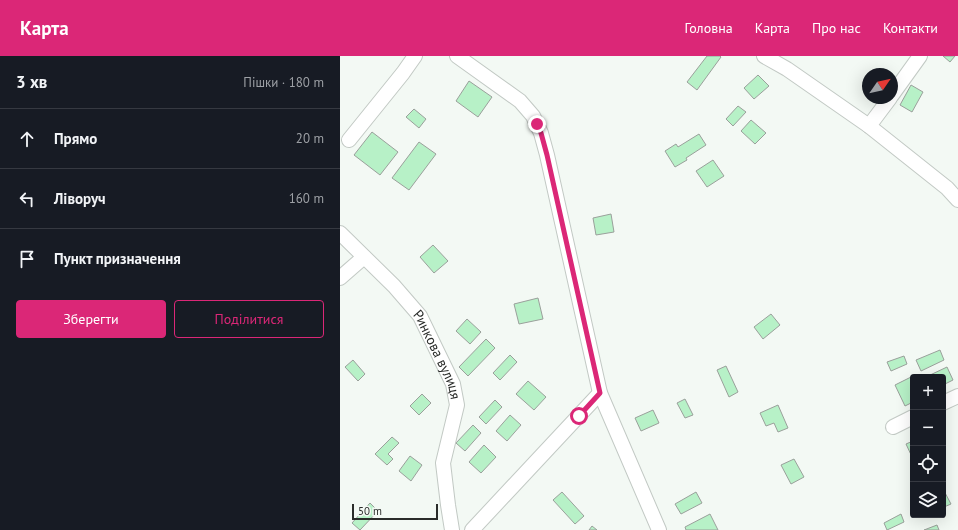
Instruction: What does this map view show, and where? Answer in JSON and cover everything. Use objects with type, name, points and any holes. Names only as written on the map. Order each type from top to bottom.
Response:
[{"type":"street","points":[[349,140],[415,56]]},
{"type":"street","points":[[457,56],[520,101],[533,116],[541,133],[600,393],[658,530]]},
{"type":"street","points":[[764,56],[787,69],[869,126],[947,188],[958,200]]},
{"type":"street","points":[[898,87],[920,56]]},
{"type":"street","points":[[869,126],[886,104]]},
{"type":"street","name":"Ринкова вулиця","points":[[340,233],[394,286],[420,316],[453,384],[457,405],[443,463],[452,530]]},
{"type":"street","points":[[340,278],[364,257]]},
{"type":"street","points":[[472,530],[600,393]]},
{"type":"street","points":[[946,402],[958,396]]},
{"type":"street","points":[[893,427],[910,419]]},
{"type":"building","points":[[707,56],[721,57],[697,90],[687,82]]},
{"type":"building","points":[[943,56],[955,56],[950,62]]},
{"type":"building","points":[[758,75],[769,86],[754,99],[744,88]]},
{"type":"building","points":[[469,81],[492,97],[478,117],[456,101]]},
{"type":"building","points":[[911,85],[923,92],[912,112],[900,105]]},
{"type":"building","points":[[738,106],[746,112],[733,126],[726,119]]},
{"type":"building","points":[[414,109],[426,119],[419,128],[406,117]]},
{"type":"building","points":[[751,120],[766,133],[755,144],[741,131]]},
{"type":"building","points":[[372,132],[398,152],[380,175],[354,155]]},
{"type":"building","points":[[699,134],[706,145],[686,158],[687,160],[675,167],[665,151],[676,144],[678,147]]},
{"type":"building","points":[[419,142],[436,154],[409,190],[392,178]]},
{"type":"building","points":[[713,160],[724,176],[707,187],[696,171]]},
{"type":"building","points":[[611,214],[614,232],[596,235],[593,218]]},
{"type":"building","points":[[433,245],[448,261],[434,273],[420,257]]},
{"type":"building","points":[[538,298],[543,319],[519,324],[514,304]]},
{"type":"building","points":[[771,314],[780,325],[763,339],[754,327]]},
{"type":"building","points":[[467,319],[481,332],[470,344],[456,331]]},
{"type":"building","points":[[486,339],[495,348],[468,376],[459,367]]},
{"type":"building","points":[[940,350],[944,360],[921,371],[916,360]]},
{"type":"building","points":[[510,355],[517,362],[500,380],[493,373]]},
{"type":"building","points":[[904,356],[907,364],[891,371],[887,362]]},
{"type":"building","points":[[353,360],[365,374],[358,381],[345,367]]},
{"type":"building","points":[[726,366],[738,392],[729,397],[717,370]]},
{"type":"building","points":[[947,367],[953,380],[946,384],[946,374],[932,374]]},
{"type":"building","points":[[910,378],[910,404],[905,406],[895,385]]},
{"type":"building","points":[[528,381],[546,397],[534,410],[516,394]]},
{"type":"building","points":[[422,394],[431,403],[419,415],[410,406]]},
{"type":"building","points":[[685,399],[693,415],[685,418],[677,403]]},
{"type":"building","points":[[495,400],[502,407],[486,424],[479,417]]},
{"type":"building","points":[[778,405],[788,428],[778,432],[774,423],[766,426],[760,413]]},
{"type":"building","points":[[653,410],[659,423],[641,431],[635,418]]},
{"type":"building","points":[[510,415],[521,425],[507,441],[496,431]]},
{"type":"building","points":[[473,425],[481,433],[465,451],[456,443]]},
{"type":"building","points":[[392,437],[399,443],[388,454],[393,459],[387,465],[375,454]]},
{"type":"building","points":[[910,442],[910,453],[906,444]]},
{"type":"building","points":[[484,445],[496,457],[481,473],[469,462]]},
{"type":"building","points":[[410,456],[422,465],[411,481],[399,471]]},
{"type":"building","points":[[794,459],[804,477],[791,484],[781,465]]},
{"type":"building","points":[[562,492],[584,516],[575,524],[553,500]]},
{"type":"building","points":[[696,492],[702,503],[681,514],[675,504]]},
{"type":"building","points":[[946,495],[951,504],[946,506]]},
{"type":"building","points":[[370,503],[378,511],[360,530],[352,523]]},
{"type":"building","points":[[710,514],[718,530],[686,530],[685,527]]},
{"type":"building","points":[[901,514],[904,522],[887,530],[884,523]]},
{"type":"building","points":[[937,525],[939,530],[924,530]]},
{"type":"building","points":[[592,526],[597,530],[589,530]]},
{"type":"route","points":[[537,124],[547,155],[600,393],[579,416]]}]
